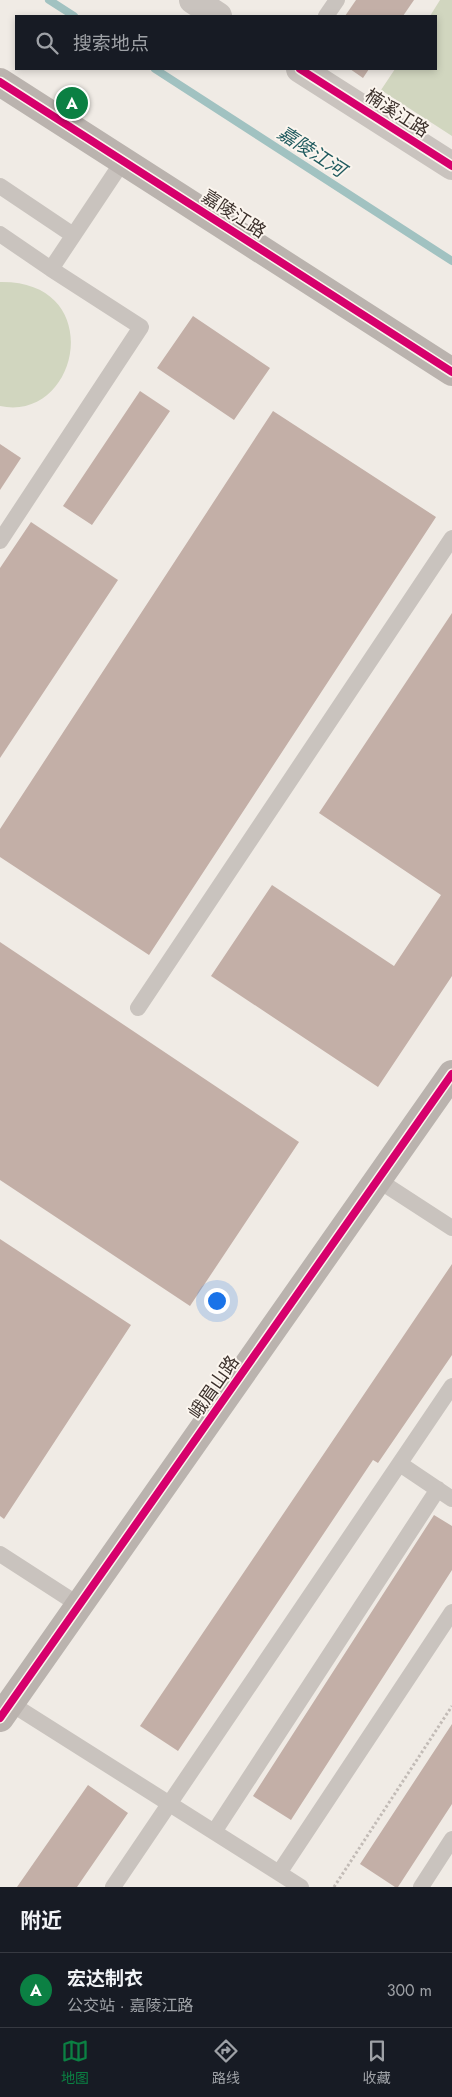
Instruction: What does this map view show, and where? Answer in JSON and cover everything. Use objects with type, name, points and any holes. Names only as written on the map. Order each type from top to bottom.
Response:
[{"type":"street","points":[[193,0],[216,15]]},
{"type":"street","name":"楠溪江路","points":[[302,70],[452,166]]},
{"type":"street","name":"嘉陵江路","points":[[0,82],[452,372]]},
{"type":"street","name":"峨眉山路","points":[[5,1711],[452,1074]]},
{"type":"lane","points":[[327,15],[337,0]]},
{"type":"lane","points":[[51,269],[123,160]]},
{"type":"lane","points":[[0,186],[73,235]]},
{"type":"lane","points":[[0,234],[141,327],[0,541]]},
{"type":"lane","points":[[138,1008],[452,538]]},
{"type":"lane","points":[[378,1180],[452,1228]]},
{"type":"lane","points":[[113,1887],[452,1386]]},
{"type":"lane","points":[[400,1464],[452,1499]]},
{"type":"lane","points":[[214,1832],[438,1489]]},
{"type":"lane","points":[[0,1554],[79,1605]]},
{"type":"lane","points":[[5,1711],[170,1804],[289,1882],[452,1612]]},
{"type":"lane","points":[[421,1887],[452,1839]]},
{"type":"path","points":[[334,1887],[452,1706]]},
{"type":"green space","points":[[440,0],[452,0],[452,136],[381,90],[394,70],[437,70],[437,15],[431,15]]},
{"type":"green space","points":[[0,282],[34,287],[57,303],[69,325],[70,350],[64,374],[49,394],[27,405],[0,406]]},
{"type":"building","points":[[356,0],[414,0],[404,15],[346,15]]},
{"type":"building","points":[[351,70],[368,70],[363,78]]},
{"type":"building","points":[[193,316],[270,368],[234,420],[157,368]]},
{"type":"building","points":[[140,391],[170,411],[92,525],[63,506]]},
{"type":"building","points":[[273,411],[436,517],[149,955],[0,857],[0,829]]},
{"type":"building","points":[[0,444],[21,458],[0,490]]},
{"type":"building","points":[[31,522],[118,580],[0,758],[0,568]]},
{"type":"building","points":[[452,613],[452,976],[378,1087],[211,976],[272,885],[394,966],[441,895],[319,813]]},
{"type":"building","points":[[0,942],[299,1142],[190,1306],[0,1180]]},
{"type":"building","points":[[0,1239],[131,1325],[4,1519],[0,1516]]},
{"type":"building","points":[[452,1264],[452,1355],[378,1463],[373,1460],[178,1751],[140,1726]]},
{"type":"building","points":[[434,1515],[452,1526],[452,1570],[291,1820],[253,1796]]},
{"type":"building","points":[[452,1724],[452,1804],[398,1887],[395,1887],[360,1864]]},
{"type":"building","points":[[88,1785],[128,1813],[77,1887],[17,1887]]},
{"type":"waterway","name":"嘉陵江河","points":[[49,0],[72,15]]},
{"type":"waterway","name":"嘉陵江河","points":[[157,70],[452,261]]},
{"type":"cycle path","points":[[302,70],[452,166]]},
{"type":"cycle path","points":[[0,82],[452,372]]},
{"type":"cycle path","points":[[0,1718],[452,1074]]},
{"type":"place","name":"宏达制衣","points":[[72,103]]}]
